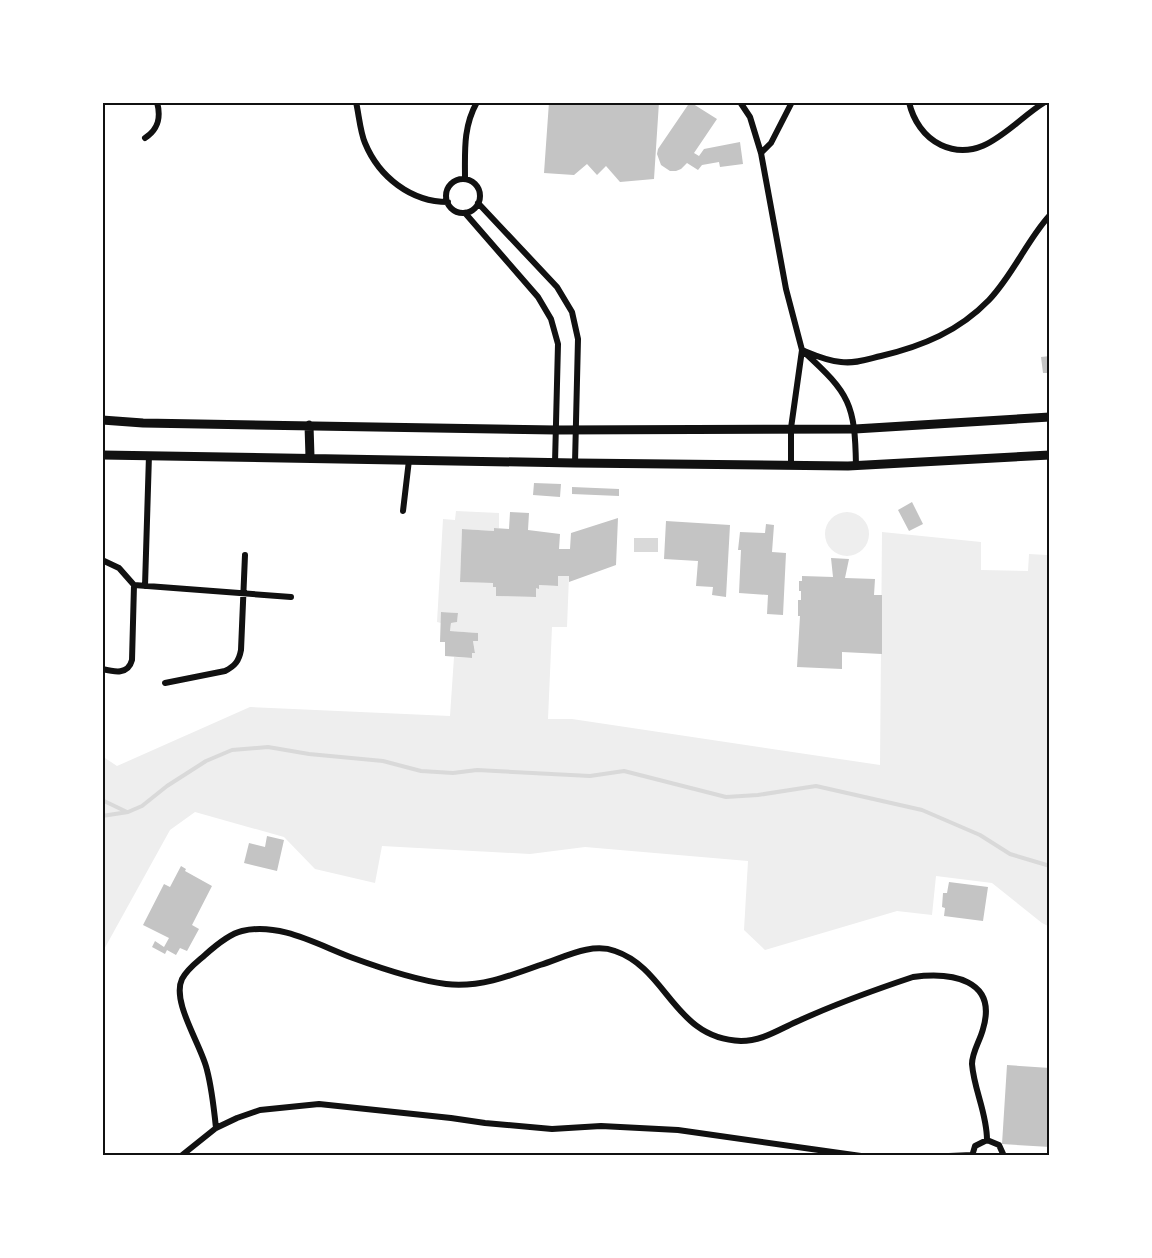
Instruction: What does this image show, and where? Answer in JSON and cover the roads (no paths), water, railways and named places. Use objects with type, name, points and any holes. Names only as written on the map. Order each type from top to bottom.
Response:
[{"type":"main road","points":[[102,420],[556,430],[855,429],[1050,417]]},
{"type":"main road","points":[[309,425],[310,457]]},
{"type":"main road","points":[[102,454],[856,466],[1050,454]]},
{"type":"street","points":[[145,138],[158,125],[160,114],[157,102]]},
{"type":"street","points":[[356,102],[364,142],[388,179],[411,194],[433,202],[448,202]]},
{"type":"street","points":[[465,179],[465,135],[469,116],[477,102]]},
{"type":"street","points":[[740,102],[750,117],[761,153],[786,289],[802,350],[791,428],[791,465]]},
{"type":"street","points":[[761,153],[771,143],[792,102]]},
{"type":"street","points":[[909,102],[912,115],[920,128],[934,142],[952,150],[968,151],[983,147],[1045,102]]},
{"type":"street","points":[[465,179],[477,186],[480,197],[473,210],[465,213],[456,211],[448,202],[448,189],[452,184],[465,179]]},
{"type":"street","points":[[478,203],[557,287],[572,312],[578,339],[575,463]]},
{"type":"street","points":[[465,213],[538,297],[551,319],[558,344],[555,463]]},
{"type":"street","points":[[802,350],[841,362],[856,362],[902,351],[940,338],[967,321],[990,298],[1050,214]]},
{"type":"street","points":[[802,350],[838,386],[849,405],[855,429],[856,466]]},
{"type":"street","points":[[146,586],[149,455]]},
{"type":"street","points":[[404,511],[409,460]]},
{"type":"street","points":[[165,683],[225,671],[233,667],[239,659],[242,650],[245,555]]},
{"type":"street","points":[[102,560],[119,568],[134,585],[130,667],[125,671],[117,672],[102,669]]},
{"type":"street","points":[[134,585],[291,597]]},
{"type":"street","points":[[216,1128],[207,1067],[179,995],[181,981],[190,968],[215,946],[239,931],[263,928],[293,935],[398,973],[444,984],[467,986],[491,981],[581,951],[602,948],[616,951],[649,974],[683,1014],[700,1029],[720,1039],[744,1041],[773,1035],[794,1023],[914,977],[933,975],[961,979],[976,989],[985,1004],[983,1030],[972,1060],[974,1079],[987,1124],[987,1140]]},
{"type":"street","points":[[181,1156],[216,1128],[260,1110],[318,1104],[451,1118],[485,1124],[552,1129],[601,1126],[678,1130],[861,1156]]},
{"type":"street","points":[[949,1156],[972,1156],[978,1143],[987,1140],[999,1145],[1004,1156]]},
{"type":"waterway","points":[[102,816],[128,812],[142,806],[167,786],[206,761],[232,750],[268,747],[309,754],[383,761],[421,771],[453,773],[477,770],[590,776],[624,771],[726,797],[758,795],[816,786],[922,810],[980,835],[1010,854],[1050,866]]},
{"type":"waterway","points":[[102,800],[127,812]]}]
